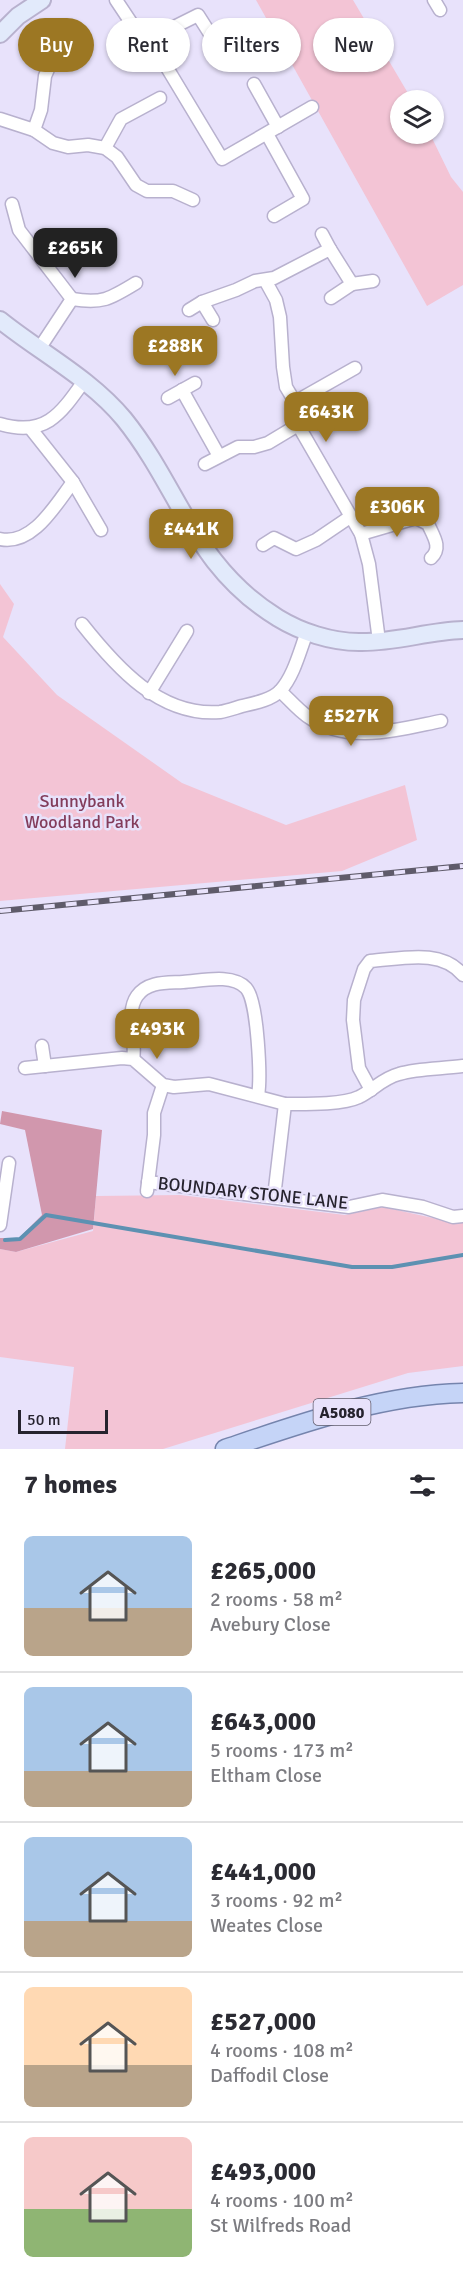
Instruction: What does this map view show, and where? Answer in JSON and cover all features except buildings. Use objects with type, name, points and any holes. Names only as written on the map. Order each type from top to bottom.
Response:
[{"type":"main road","name":"A5080","points":[[225,1449],[366,1406],[409,1398],[463,1394]]},
{"type":"street","points":[[0,34],[18,16],[40,0]]},
{"type":"street","points":[[116,0],[128,18]]},
{"type":"street","points":[[190,19],[198,15],[202,21]]},
{"type":"street","points":[[34,130],[41,110],[47,72]]},
{"type":"street","points":[[170,72],[222,159],[312,106]]},
{"type":"street","points":[[254,84],[278,127]]},
{"type":"street","points":[[105,148],[121,119],[160,98]]},
{"type":"street","points":[[0,119],[34,130],[53,143],[68,147],[88,145],[105,148],[117,157],[136,184],[147,192],[173,191],[193,200]]},
{"type":"street","points":[[267,134],[303,199],[274,216]]},
{"type":"street","points":[[12,204],[19,230],[72,299],[94,302],[114,297],[136,283]]},
{"type":"street","points":[[322,234],[352,284]]},
{"type":"street","points":[[189,310],[202,302],[236,290],[255,280],[274,278],[330,249]]},
{"type":"street","points":[[265,279],[276,300],[280,317],[286,387],[295,402],[298,425],[360,534],[369,564],[379,641]]},
{"type":"street","points":[[331,298],[352,284],[373,281]]},
{"type":"street","points":[[39,349],[72,299]]},
{"type":"street","points":[[202,302],[213,320]]},
{"type":"street","points":[[0,320],[84,381],[123,419],[142,444],[190,527],[220,571],[243,594],[264,609],[307,632],[339,640],[379,641],[446,630],[463,630]]},
{"type":"street","points":[[295,402],[355,368]]},
{"type":"street","points":[[0,424],[31,429],[44,424],[64,410],[84,381]]},
{"type":"street","points":[[168,398],[195,382]]},
{"type":"street","points":[[182,390],[219,456]]},
{"type":"street","points":[[206,464],[238,447],[254,447],[268,443],[298,425]]},
{"type":"street","points":[[31,429],[73,482],[101,531]]},
{"type":"street","points":[[0,539],[10,542],[30,533],[73,482]]},
{"type":"street","points":[[263,545],[274,538],[296,549],[316,540],[350,517]]},
{"type":"street","points":[[360,534],[416,518],[428,524],[438,546],[437,553],[430,558]]},
{"type":"street","points":[[82,624],[106,654],[149,693],[179,706],[200,711],[221,712],[265,700],[280,691],[289,677],[307,632]]},
{"type":"street","points":[[149,693],[187,631]]},
{"type":"street","points":[[280,691],[307,716],[336,730],[375,734],[441,721]]},
{"type":"street","points":[[371,1090],[359,1068],[354,1020],[354,1000],[364,969],[370,961],[434,957],[451,964],[462,973]]},
{"type":"street","points":[[133,1059],[135,1050],[131,1010],[136,997],[145,987],[224,979],[236,982],[246,987],[253,1001],[260,1083],[258,1096]]},
{"type":"street","points":[[42,1046],[45,1066]]},
{"type":"street","points":[[25,1068],[122,1058],[133,1059],[163,1085],[174,1087],[209,1084],[285,1104],[356,1099],[386,1078],[400,1073],[463,1066]]},
{"type":"street","name":"BOUNDARY STONE LANE","points":[[163,1085],[154,1113],[154,1135],[148,1186],[274,1197],[349,1207],[382,1200],[423,1207],[453,1217],[463,1216]]},
{"type":"street","points":[[274,1197],[285,1104]]},
{"type":"street","points":[[0,1225],[9,1163]]},
{"type":"green space","points":[[256,0],[353,0],[364,18],[313,18],[313,72],[394,72],[394,69],[406,90],[390,90],[390,144],[435,144],[451,177],[463,192],[463,285],[427,306],[296,72],[301,72],[301,18],[266,18]]},
{"type":"green space","name":"Sunnybank Woodland Park","points":[[0,584],[14,604],[3,637],[57,695],[182,783],[286,825],[405,785],[417,840],[342,871],[0,901]]},
{"type":"green space","points":[[180,1195],[345,1215],[383,1207],[451,1222],[463,1221],[463,1366],[408,1373],[163,1449],[65,1449],[74,1367],[0,1357],[0,1249],[16,1252],[93,1231],[96,1196]]},
{"type":"shaded area","points":[[2,1111],[102,1130],[93,1229],[16,1252],[0,1249],[0,1238],[19,1238],[42,1215],[25,1130],[0,1124]]},
{"type":"waterway","points":[[5,1240],[20,1239],[46,1215],[352,1267],[392,1267],[463,1255]]},
{"type":"railway","points":[[0,911],[463,866]]}]
